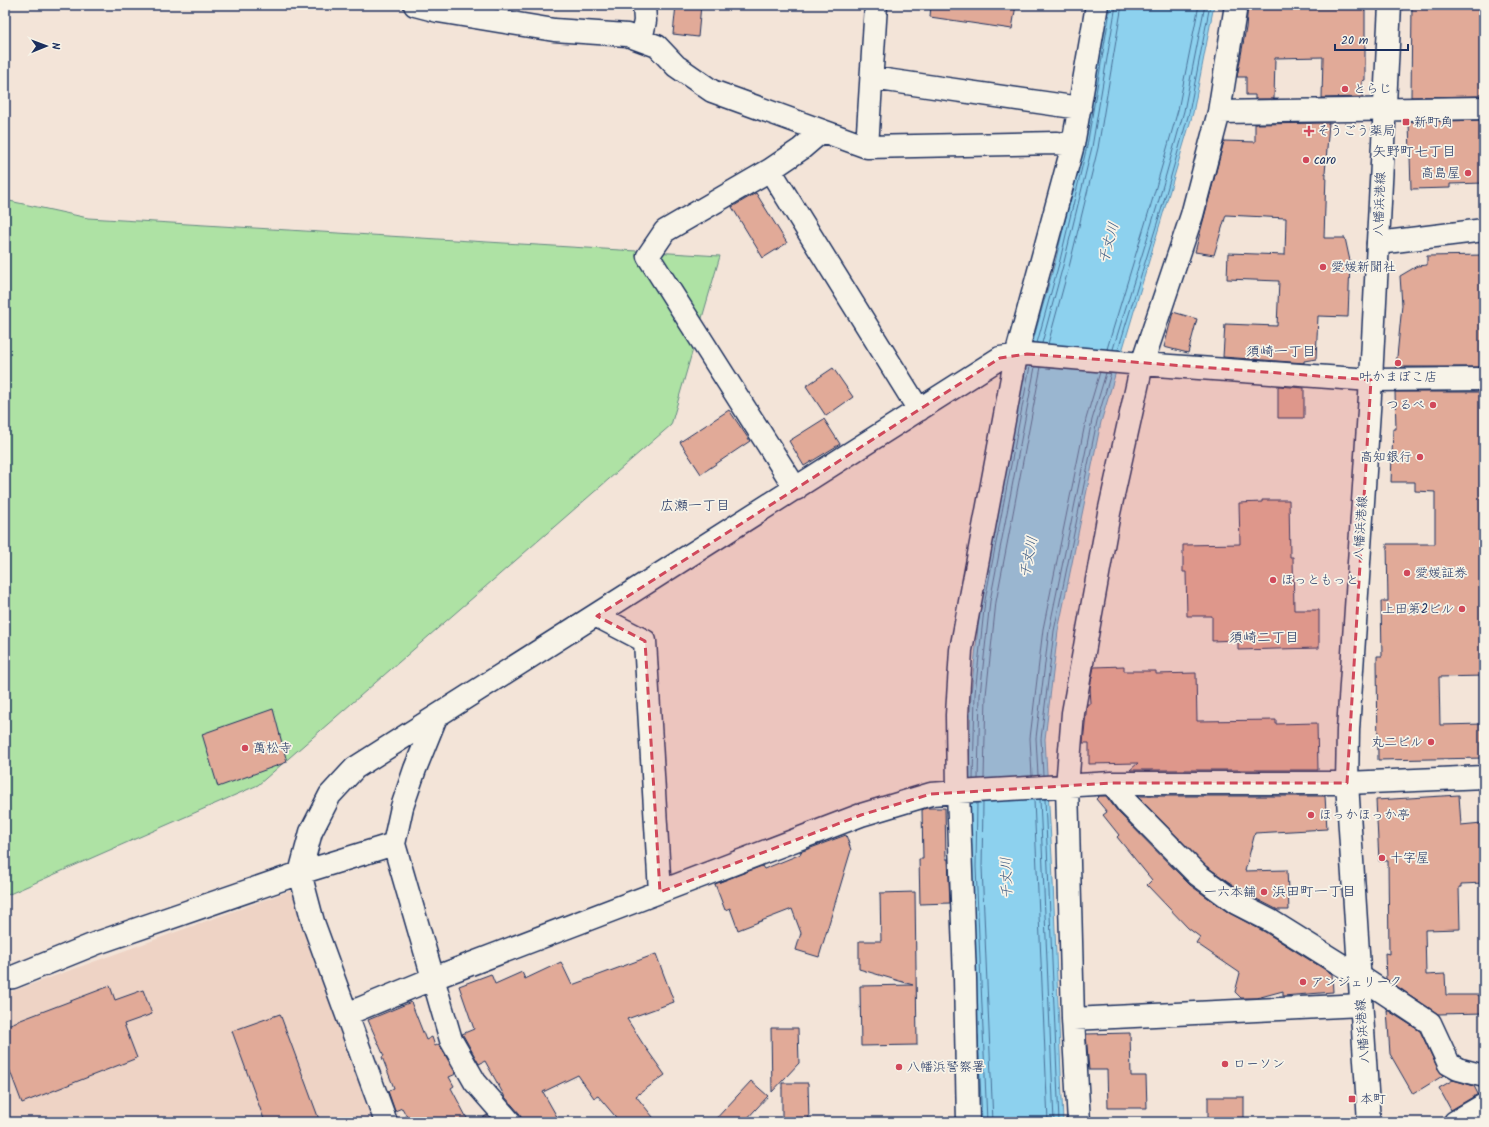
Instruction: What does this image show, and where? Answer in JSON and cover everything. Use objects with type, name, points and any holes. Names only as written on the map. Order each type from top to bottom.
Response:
[{"type":"street","points":[[415,5],[438,11],[554,30],[627,35],[656,46],[676,66],[712,90],[867,147],[1056,143],[1073,145]]},
{"type":"street","points":[[641,40],[645,21],[644,5]]},
{"type":"street","points":[[867,147],[876,5]]},
{"type":"street","points":[[968,1122],[963,791],[957,715],[961,650],[1021,355],[1073,145],[1097,5]]},
{"type":"street","points":[[1079,1122],[1060,786],[1137,364],[1192,215],[1219,112],[1236,5]]},
{"type":"street","name":"八幡浜港線","points":[[1368,1122],[1347,783],[1348,730],[1371,380],[1390,5]]},
{"type":"street","points":[[872,78],[1080,108]]},
{"type":"street","points":[[1219,112],[1484,108]]},
{"type":"street","points":[[796,489],[648,256],[665,231],[770,170],[801,149],[822,131]]},
{"type":"street","points":[[770,170],[919,410]]},
{"type":"street","points":[[1378,244],[1484,230]]},
{"type":"street","points":[[386,1122],[348,1014],[313,922],[300,873],[311,832],[330,795],[355,768],[597,616],[1000,358],[1021,355],[1371,380],[1484,379]]},
{"type":"street","points":[[597,616],[645,641],[660,892]]},
{"type":"street","points":[[436,717],[415,769],[402,807],[394,844],[451,1040],[476,1082],[510,1122]]},
{"type":"street","points":[[348,1014],[434,978],[861,815],[931,794],[1112,783],[1347,783],[1484,777]]},
{"type":"street","points":[[1112,783],[1127,802],[1198,875],[1236,903],[1271,921],[1359,976],[1430,1023],[1449,1064],[1458,1069],[1484,1076]]},
{"type":"street","points":[[5,978],[13,977],[105,940],[300,873],[394,844]]},
{"type":"street","points":[[1073,1019],[1361,1005]]},
{"type":"street","points":[[1455,1122],[1484,1105]]},
{"type":"highlighted area","points":[[1027,354],[1371,380],[1347,783],[1112,783],[931,794],[861,815],[660,892],[645,641],[597,616],[1000,358]]},
{"type":"shaded area","points":[[292,890],[372,1122],[5,1122],[5,992],[13,991]]},
{"type":"green space","points":[[5,200],[88,218],[720,256],[671,425],[258,785],[5,896]]},
{"type":"water","name":"千丈川","points":[[1107,5],[1214,5],[1193,113],[1101,422],[1058,631],[1045,739],[1052,858],[1063,1122],[978,1122],[967,867],[971,694],[981,599],[1024,373],[1056,259],[1083,145]]},
{"type":"building","points":[[676,5],[701,5],[698,37],[673,34]]},
{"type":"building","points":[[931,5],[1016,5],[1012,29],[930,17]]},
{"type":"building","points":[[1248,5],[1365,5],[1365,80],[1362,81],[1363,97],[1322,98],[1323,57],[1275,58],[1274,99],[1255,99],[1255,95],[1246,95],[1246,77],[1237,77],[1246,28]]},
{"type":"building","points":[[1412,5],[1484,5],[1484,96],[1411,97]]},
{"type":"building","points":[[1484,120],[1484,183],[1450,184],[1450,188],[1411,189],[1409,122]]},
{"type":"building","points":[[1329,123],[1325,174],[1324,238],[1345,238],[1350,261],[1348,317],[1318,316],[1316,359],[1304,361],[1304,363],[1223,357],[1225,324],[1277,326],[1279,281],[1227,279],[1228,253],[1285,255],[1286,218],[1226,215],[1214,255],[1195,252],[1224,141],[1255,142],[1255,124]]},
{"type":"building","points":[[756,193],[787,243],[763,258],[732,207]]},
{"type":"building","points":[[1484,255],[1484,367],[1396,367],[1402,305],[1400,276],[1417,266],[1427,265],[1427,256]]},
{"type":"building","points":[[1173,312],[1197,319],[1188,353],[1164,347]]},
{"type":"building","points":[[833,368],[853,397],[826,416],[806,386]]},
{"type":"building","points":[[1278,386],[1304,388],[1304,418],[1278,418]]},
{"type":"building","points":[[1395,392],[1484,392],[1484,676],[1439,677],[1440,725],[1484,724],[1484,758],[1378,760],[1377,656],[1382,656],[1381,601],[1388,601],[1387,544],[1435,544],[1435,492],[1415,491],[1415,482],[1391,482],[1393,429],[1396,429]]},
{"type":"building","points":[[729,410],[750,441],[701,474],[680,442]]},
{"type":"building","points":[[824,419],[840,444],[804,466],[789,441]]},
{"type":"building","points":[[1262,500],[1289,500],[1290,557],[1293,557],[1294,610],[1319,610],[1319,648],[1238,650],[1238,640],[1212,641],[1212,616],[1187,616],[1186,572],[1183,572],[1183,545],[1240,544],[1239,503],[1262,502]]},
{"type":"building","points":[[1124,666],[1124,671],[1156,671],[1156,674],[1196,673],[1197,721],[1276,720],[1276,724],[1317,723],[1318,770],[1130,770],[1138,763],[1089,764],[1089,743],[1083,743],[1087,704],[1091,704],[1090,687],[1094,667]]},
{"type":"building","name":"萬松寺","points":[[273,709],[287,762],[218,787],[202,734]]},
{"type":"building","points":[[1459,795],[1461,825],[1482,823],[1484,883],[1461,884],[1461,887],[1459,887],[1460,929],[1425,930],[1426,975],[1445,974],[1446,995],[1484,995],[1484,1013],[1438,1014],[1386,979],[1385,953],[1389,954],[1388,861],[1379,861],[1376,800]]},
{"type":"building","points":[[1099,796],[1106,796],[1118,812],[1190,885],[1229,913],[1265,932],[1332,974],[1333,992],[1283,996],[1283,991],[1257,998],[1241,998],[1235,992],[1240,973],[1196,943],[1200,937],[1188,928],[1147,885],[1152,880],[1117,837],[1119,835],[1103,815],[1107,812],[1096,799]]},
{"type":"building","points":[[1137,796],[1325,796],[1327,829],[1255,833],[1245,871],[1287,870],[1289,910],[1278,910],[1243,892],[1206,866]]},
{"type":"building","points":[[926,808],[945,808],[946,859],[948,859],[950,903],[920,904],[919,859],[923,859],[922,810]]},
{"type":"building","points":[[846,835],[851,850],[819,957],[796,950],[801,933],[792,909],[738,930],[730,908],[725,910],[715,884],[762,866],[764,869],[801,854],[800,852]]},
{"type":"building","points":[[915,892],[917,1045],[861,1046],[860,986],[913,985],[859,969],[859,941],[881,941],[880,893]]},
{"type":"building","points":[[656,954],[674,1002],[627,1019],[665,1075],[636,1096],[657,1122],[620,1122],[598,1096],[594,1098],[578,1075],[543,1092],[560,1122],[522,1122],[520,1114],[505,1097],[485,1061],[479,1064],[462,1034],[474,1029],[459,986],[491,974],[495,984],[522,972],[525,979],[561,962],[572,985]]},
{"type":"building","points":[[110,986],[115,1000],[143,990],[152,1014],[124,1024],[137,1058],[22,1103],[5,1058],[5,1026]]},
{"type":"building","points":[[411,1002],[426,1040],[432,1037],[435,1046],[439,1044],[456,1074],[449,1077],[454,1086],[451,1088],[469,1122],[410,1122],[402,1108],[395,1111],[388,1091],[394,1088],[382,1057],[384,1056],[368,1020]]},
{"type":"building","points":[[1387,1010],[1420,1031],[1438,1069],[1444,1075],[1413,1094],[1390,1054]]},
{"type":"building","points":[[280,1014],[320,1122],[265,1122],[232,1031]]},
{"type":"building","points":[[771,1028],[798,1028],[799,1063],[772,1092]]},
{"type":"building","points":[[1130,1033],[1131,1076],[1146,1076],[1147,1108],[1108,1108],[1107,1070],[1089,1070],[1086,1034]]},
{"type":"building","points":[[1453,1080],[1474,1086],[1478,1094],[1451,1110],[1439,1088]]},
{"type":"building","points":[[751,1081],[768,1096],[744,1122],[713,1122]]},
{"type":"building","points":[[782,1083],[808,1083],[809,1122],[782,1122]]},
{"type":"building","points":[[1208,1097],[1244,1097],[1244,1122],[1208,1122]]},
{"type":"building","points":[[487,1115],[493,1122],[477,1122]]},
{"type":"place","name":"とらじ","points":[[1345,89]]},
{"type":"place","name":"新町角","points":[[1406,122]]},
{"type":"place","name":"そうごう薬局","points":[[1309,131]]},
{"type":"place","name":"caro","points":[[1306,160]]},
{"type":"place","name":"高島屋","points":[[1468,173]]},
{"type":"place","name":"愛媛新聞社","points":[[1323,267]]},
{"type":"place","name":"叶かまぼこ店","points":[[1398,363]]},
{"type":"place","name":"つるべ","points":[[1433,405]]},
{"type":"place","name":"高知銀行","points":[[1420,457]]},
{"type":"place","name":"愛媛証券","points":[[1407,573]]},
{"type":"place","name":"ほっともっと","points":[[1273,580]]},
{"type":"place","name":"上田第2ビル","points":[[1462,609]]},
{"type":"place","name":"丸二ビル","points":[[1431,742]]},
{"type":"place","name":"萬松寺","points":[[245,748]]},
{"type":"place","name":"ほっかほっか亭","points":[[1311,815]]},
{"type":"place","name":"十字屋","points":[[1382,858]]},
{"type":"place","name":"一六本舗","points":[[1264,892]]},
{"type":"place","name":"アンジェリーク","points":[[1303,982]]},
{"type":"place","name":"ローソン","points":[[1225,1064]]},
{"type":"place","name":"八幡浜警察署","points":[[899,1067]]},
{"type":"place","name":"本町","points":[[1352,1099]]},
{"type":"district","name":"矢野町七丁目","points":[[1414,152]]},
{"type":"district","name":"須崎一丁目","points":[[1281,352]]},
{"type":"district","name":"広瀬一丁目","points":[[695,506]]},
{"type":"district","name":"須崎二丁目","points":[[1264,638]]},
{"type":"district","name":"浜田町一丁目","points":[[1314,892]]}]
